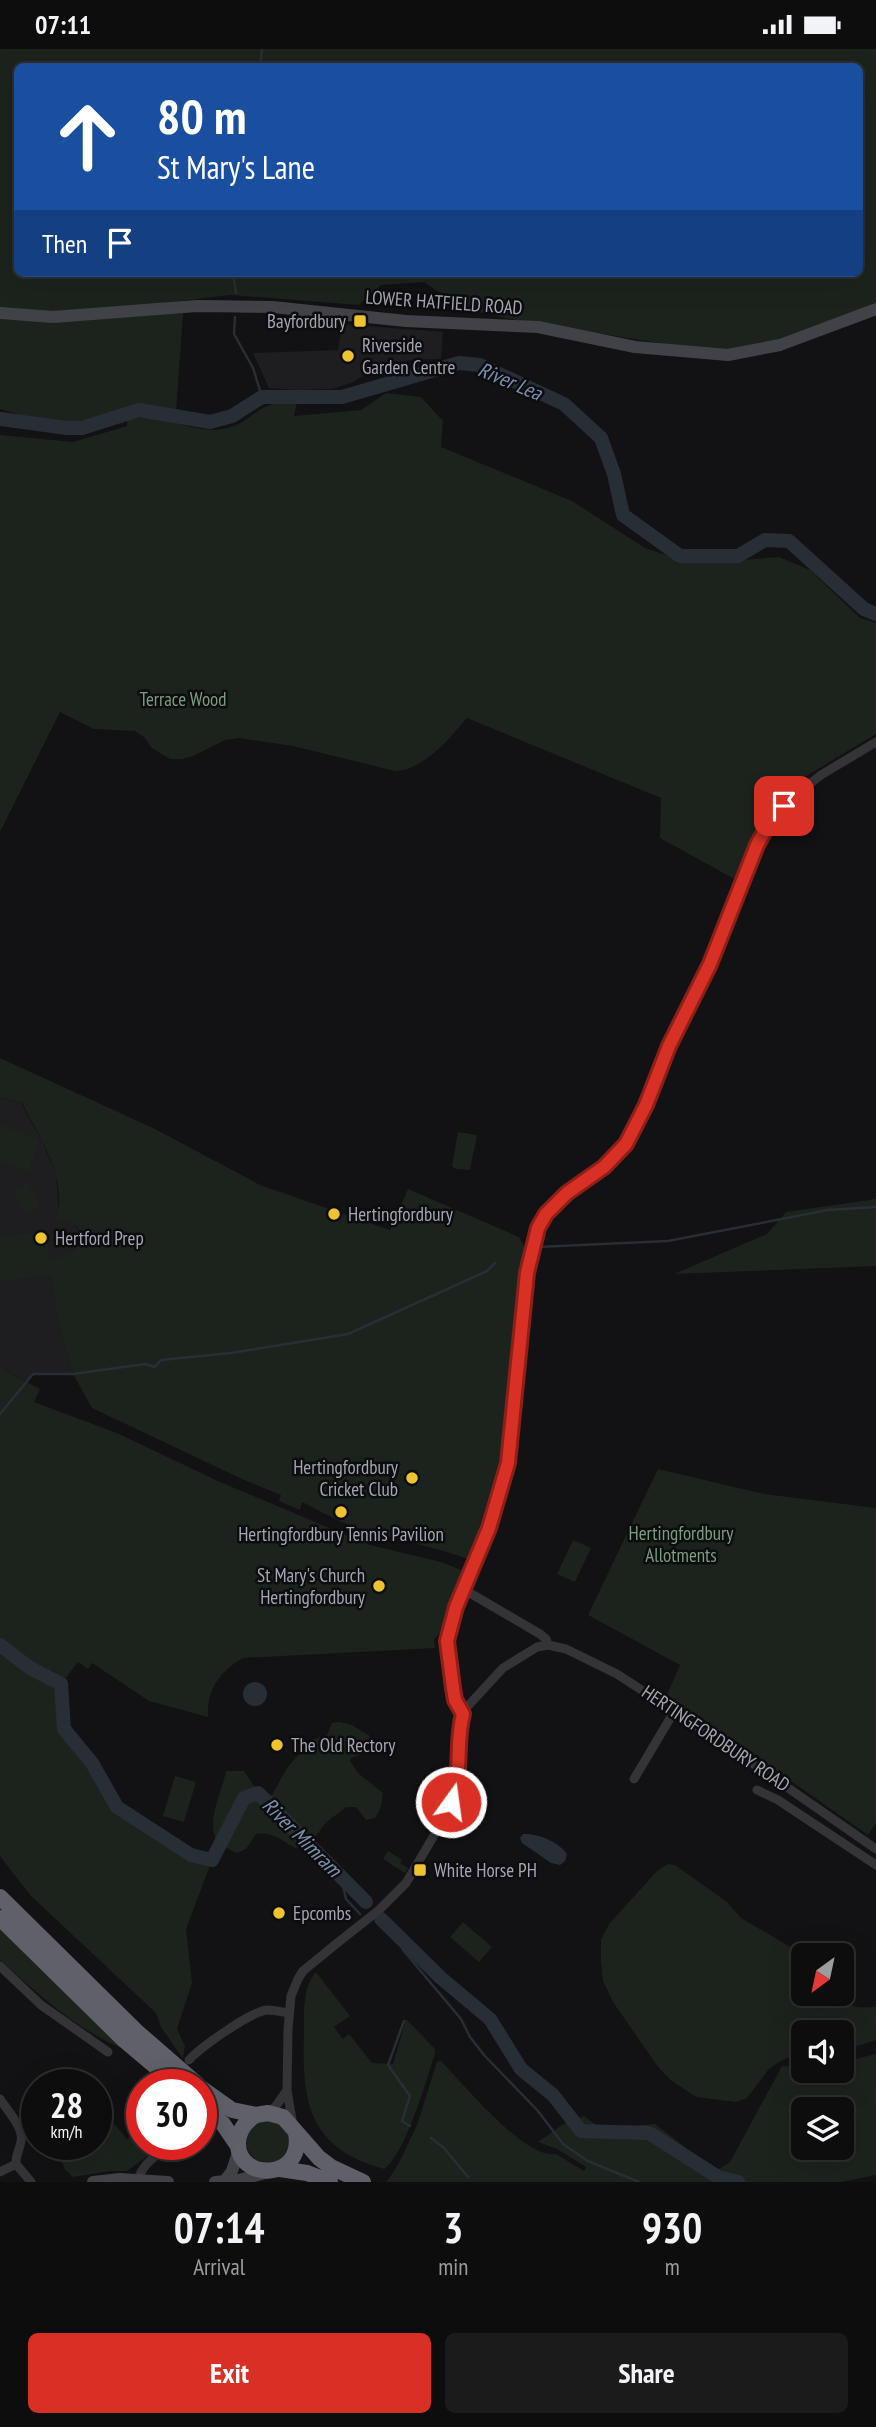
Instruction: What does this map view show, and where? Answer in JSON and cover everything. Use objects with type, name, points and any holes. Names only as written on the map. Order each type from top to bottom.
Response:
[{"type":"highway","points":[[0,1897],[126,2022],[180,2069]]},
{"type":"highway","points":[[0,1918],[124,2040],[158,2069]]},
{"type":"highway","points":[[217,2099],[232,2110],[283,2117],[319,2158],[331,2167],[363,2182]]},
{"type":"highway","points":[[239,2148],[240,2131],[250,2119],[262,2114]]},
{"type":"highway","points":[[217,2119],[249,2165],[265,2172],[277,2170],[307,2173],[330,2182]]},
{"type":"highway","points":[[277,2170],[295,2154],[295,2130]]},
{"type":"main road","name":"LOWER HATFIELD ROAD","points":[[0,313],[53,317],[197,306],[274,307],[406,321],[538,327],[635,347],[729,355],[780,345],[876,309]]},
{"type":"main road","points":[[220,2181],[232,2171],[239,2148]]},
{"type":"main road","points":[[220,2181],[239,2180],[277,2170]]},
{"type":"main road","points":[[93,2182],[120,2179],[169,2182]]},
{"type":"street","points":[[463,1714],[455,1700],[447,1641],[463,1589],[489,1528],[508,1463],[527,1273],[538,1228],[546,1214],[567,1193],[618,1154],[634,1130],[669,1046],[710,964],[757,845],[771,820],[794,796],[821,775],[876,742]]},
{"type":"street","name":"HERTINGFORDBURY ROAD","points":[[463,1589],[540,1634],[548,1645],[566,1649],[597,1662],[675,1710],[876,1849]]},
{"type":"street","points":[[295,2130],[286,2090],[289,2013],[294,1987],[303,1971],[379,1910],[398,1893],[413,1873],[457,1789],[459,1735],[463,1714],[474,1697],[503,1668],[527,1652],[548,1645]]},
{"type":"street","points":[[634,1779],[675,1710]]},
{"type":"street","points":[[757,1790],[778,1800],[876,1865]]},
{"type":"street","points":[[0,1966],[41,2005],[108,2052]]},
{"type":"street","points":[[189,2060],[210,2042],[257,2013],[267,2010],[289,2013]]},
{"type":"street","points":[[262,2114],[276,2106],[286,2090]]},
{"type":"street","points":[[0,2099],[21,2135],[16,2164],[31,2182]]},
{"type":"street","points":[[138,2180],[141,2171],[150,2160]]},
{"type":"street","points":[[0,2172],[16,2164]]},
{"type":"shaded area","name":"Riverside Garden Centre","points":[[342,324],[443,332],[441,359],[410,360],[374,370],[351,383],[332,389],[269,388],[253,353],[338,350]]},
{"type":"shaded area","name":"Hertford Prep","points":[[0,1097],[21,1103],[56,1174],[59,1210],[82,1236],[78,1247],[65,1258],[49,1260],[58,1321],[73,1374],[34,1374],[27,1382],[0,1365]]},
{"type":"shaded area","points":[[255,1682],[264,1685],[267,1694],[264,1703],[255,1706],[246,1703],[243,1694],[246,1685]]},
{"type":"shaded area","points":[[523,1834],[554,1842],[567,1854],[565,1861],[560,1865],[551,1863],[522,1843],[520,1838]]},
{"type":"green space","points":[[0,49],[876,49],[876,303],[784,339],[738,349],[697,349],[521,321],[464,309],[424,282],[381,285],[359,305],[230,295],[105,310],[60,312],[0,308]]},
{"type":"green space","points":[[183,313],[176,411],[135,405],[92,420],[67,423],[0,409],[0,319],[52,322]]},
{"type":"green space","name":"Terrace Wood","points":[[386,393],[421,397],[443,421],[441,447],[572,501],[645,548],[681,560],[779,557],[810,570],[860,618],[876,623],[876,734],[783,790],[785,798],[773,812],[738,881],[660,838],[661,798],[467,718],[444,744],[426,759],[406,769],[395,771],[293,746],[239,738],[225,740],[193,756],[170,759],[152,748],[145,738],[135,731],[94,729],[60,712],[0,832],[0,435],[73,442],[127,426],[127,420],[140,418],[211,430],[223,429],[234,426],[272,405],[297,403],[294,416],[361,410]]},
{"type":"green space","points":[[0,1058],[155,1129],[260,1185],[390,1230],[408,1189],[519,1237],[528,1254],[519,1302],[511,1395],[500,1458],[470,1560],[358,1528],[302,1502],[300,1510],[279,1501],[281,1495],[92,1408],[73,1374],[58,1321],[51,1276],[0,1281],[0,1236],[46,1231],[50,1259],[71,1252],[81,1240],[81,1234],[77,1227],[69,1222],[57,1219],[59,1203],[55,1173],[44,1144],[22,1103],[0,1097]]},
{"type":"green space","points":[[0,1124],[40,1141],[28,1172],[0,1161]]},
{"type":"green space","points":[[458,1132],[477,1135],[470,1170],[452,1166]]},
{"type":"green space","points":[[28,1182],[41,1206],[26,1215],[12,1191]]},
{"type":"green space","points":[[876,1199],[876,1266],[674,1274],[767,1234],[786,1212]]},
{"type":"green space","points":[[0,1365],[9,1373],[40,1389],[34,1402],[117,1433],[220,1482],[370,1545],[441,1562],[464,1571],[447,1626],[434,1639],[435,1648],[243,1658],[216,1682],[212,1689],[208,1717],[149,1701],[92,1663],[88,1669],[78,1662],[61,1684],[64,1729],[89,1760],[117,1807],[191,1855],[212,1860],[186,1929],[192,1983],[177,2029],[185,2046],[183,2059],[161,2027],[156,2013],[30,1895],[0,1856]]},
{"type":"green space","name":"Hertingfordbury Allotments","points":[[658,1469],[764,1494],[876,1508],[876,1823],[868,1835],[721,1732],[666,1697],[680,1665],[588,1615]]},
{"type":"green space","points":[[573,1540],[591,1548],[575,1582],[557,1574]]},
{"type":"green space","points":[[332,1723],[349,1724],[369,1735],[365,1753],[351,1758],[350,1761],[358,1773],[383,1793],[381,1807],[375,1818],[366,1820],[356,1807],[346,1807],[327,1822],[311,1841],[295,1848],[276,1837],[261,1833],[256,1834],[246,1849],[237,1853],[217,1843],[214,1816],[226,1771],[244,1771],[254,1786],[272,1795],[287,1768],[311,1740],[327,1735]]},
{"type":"green space","points":[[175,1776],[196,1782],[184,1822],[163,1816]]},
{"type":"green space","points":[[388,1851],[402,1860],[400,1863],[408,1868],[405,1873],[383,1859]]},
{"type":"green space","points":[[668,1864],[675,1865],[727,1902],[741,1918],[791,1947],[791,2006],[876,2007],[876,2040],[854,2047],[854,2020],[791,2020],[791,2058],[769,2069],[747,2098],[736,2102],[696,2097],[672,2081],[658,2067],[613,2002],[603,1981],[601,1960],[601,1940],[609,1924],[658,1870]]},
{"type":"green space","points":[[463,1922],[492,1947],[479,1962],[450,1937]]},
{"type":"green space","points":[[0,1925],[127,2050],[76,2023],[0,1960]]},
{"type":"green space","points":[[316,1972],[350,2016],[334,2027],[343,2039],[349,2034],[372,2063],[393,2064],[406,2019],[435,2049],[427,2080],[407,2133],[400,2149],[384,2169],[358,2160],[338,2148],[324,2134],[314,2117],[305,2078],[304,2014],[306,1991]]},
{"type":"green space","points":[[876,2054],[876,2175],[841,2182],[386,2182],[400,2161],[417,2125],[437,2062],[441,2061],[495,2118],[528,2145],[543,2153],[556,2154],[584,2171],[586,2167],[557,2149],[538,2142],[562,2125],[584,2116],[600,2128],[655,2124],[716,2171],[730,2162],[782,2066],[791,2066],[791,2083],[854,2083],[854,2059]]},
{"type":"green space","points":[[268,2119],[277,2120],[284,2125],[289,2132],[289,2150],[284,2157],[277,2162],[268,2163],[259,2162],[252,2157],[247,2150],[246,2141],[247,2132],[252,2125],[259,2120]]},
{"type":"green space","points":[[112,2121],[126,2138],[126,2160],[142,2160],[127,2171],[73,2177],[65,2170],[62,2162],[112,2160]]},
{"type":"waterway","points":[[260,63],[262,49]]},
{"type":"waterway","points":[[234,277],[236,293]]},
{"type":"waterway","points":[[235,317],[234,334],[253,368],[262,397]]},
{"type":"waterway","name":"River Lea","points":[[0,419],[82,428],[139,410],[210,422],[232,416],[262,397],[342,397],[459,363],[480,365],[564,404],[601,438],[614,474],[623,515],[680,556],[738,556],[765,540],[789,541],[864,609],[876,614]]},
{"type":"waterway","points":[[538,1247],[668,1241],[828,1210],[876,1207]]},
{"type":"waterway","points":[[0,1414],[33,1374],[73,1374],[145,1364],[155,1367],[161,1360],[231,1353],[348,1334],[487,1271],[495,1263]]},
{"type":"waterway","name":"River Mimram","points":[[0,1645],[30,1668],[61,1684],[64,1729],[92,1763],[117,1807],[191,1855],[212,1860],[244,1798],[258,1793],[366,1902]]},
{"type":"waterway","points":[[341,1876],[346,1899],[360,1914]]},
{"type":"waterway","name":"River Mimram","points":[[381,1919],[441,1978],[490,2019],[521,2069],[553,2095],[581,2131],[649,2133],[718,2177],[738,2182]]},
{"type":"waterway","points":[[403,1950],[461,2019],[470,2037],[484,2055],[538,2111],[563,2144],[588,2161],[639,2182]]},
{"type":"waterway","points":[[404,2021],[388,2065],[410,2096],[402,2121],[410,2126]]},
{"type":"waterway","points":[[431,2138],[444,2148],[468,2177]]},
{"type":"place","name":"Bayfordbury","points":[[360,321]]},
{"type":"place","name":"Riverside Garden Centre","points":[[348,356]]},
{"type":"place","name":"Hertingfordbury","points":[[334,1214]]},
{"type":"place","name":"Hertford Prep","points":[[41,1238]]},
{"type":"place","name":"Hertingfordbury Cricket Club","points":[[412,1478]]},
{"type":"place","name":"Hertingfordbury Tennis Pavilion","points":[[341,1512]]},
{"type":"place","name":"St Mary's Church Hertingfordbury","points":[[379,1586]]},
{"type":"place","name":"The Old Rectory","points":[[277,1745]]},
{"type":"place","name":"White Horse PH","points":[[420,1870]]},
{"type":"place","name":"Epcombs","points":[[279,1913]]},
{"type":"route","points":[[451,1802],[459,1777],[459,1735],[463,1714],[455,1700],[447,1641],[456,1607],[489,1528],[508,1463],[527,1273],[538,1228],[554,1205],[604,1167],[626,1144],[641,1117],[669,1046],[710,964],[757,845],[771,820],[784,806]]}]
